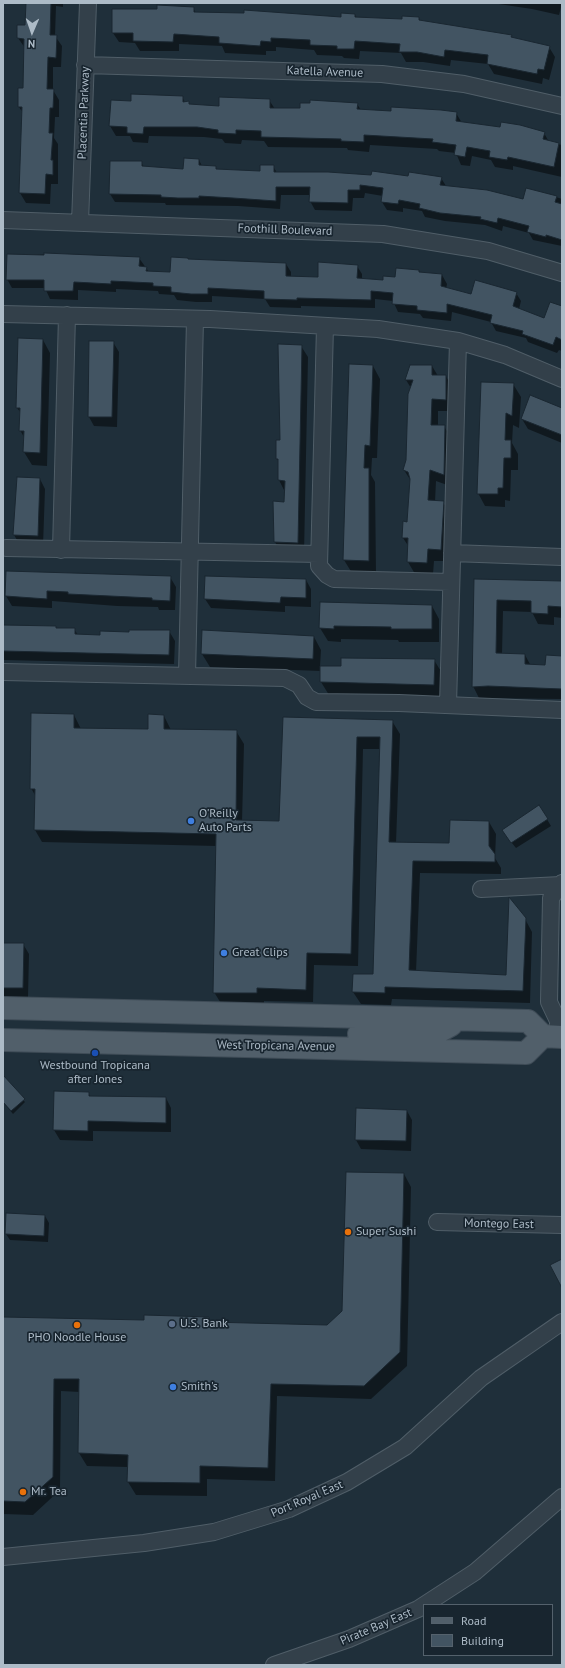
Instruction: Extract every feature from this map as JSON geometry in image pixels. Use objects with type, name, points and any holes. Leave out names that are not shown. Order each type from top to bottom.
[{"type":"main road","points":[[3,1008],[528,1021],[557,1029]]},
{"type":"main road","points":[[332,1048],[341,1037],[348,1034],[424,1034],[442,1030],[461,1020]]},
{"type":"main road","name":"West Tropicana Avenue","points":[[3,1040],[526,1053],[557,1029]]},
{"type":"street","name":"Placentia Parkway","points":[[80,222],[88,3]]},
{"type":"street","name":"Katella Avenue","points":[[85,65],[382,74],[464,84],[561,103]]},
{"type":"street","name":"Foothill Boulevard","points":[[3,220],[383,234],[488,250],[562,273]]},
{"type":"street","points":[[3,314],[195,319],[378,329],[458,341],[504,354],[562,380]]},
{"type":"street","points":[[61,550],[67,315]]},
{"type":"street","points":[[187,676],[191,552],[195,319]]},
{"type":"street","points":[[325,326],[319,566],[327,576],[334,579],[451,582]]},
{"type":"street","points":[[448,705],[458,341]]},
{"type":"street","points":[[6,548],[319,554]]},
{"type":"street","points":[[452,553],[562,557]]},
{"type":"street","points":[[3,672],[285,678],[299,685],[307,697],[316,702],[448,705],[562,710]]},
{"type":"street","points":[[481,889],[562,884]]},
{"type":"street","points":[[557,1029],[549,1002],[551,898],[562,884]]},
{"type":"street","name":"Montego East","points":[[437,1222],[562,1225]]},
{"type":"street","name":"Port Royal East","points":[[3,1557],[144,1543],[214,1532],[289,1509],[347,1482],[405,1447],[481,1378],[562,1322]]},
{"type":"street","name":"Pirate Bay East","points":[[424,1604],[475,1572],[562,1497]]},
{"type":"street","name":"Pirate Bay East","points":[[274,1665],[349,1639],[423,1605]]},
{"type":"building","points":[[26,3],[51,3],[50,35],[57,35],[56,58],[48,57],[47,89],[54,89],[53,108],[50,108],[49,133],[53,133],[51,160],[53,160],[53,175],[46,174],[45,194],[19,193],[22,107],[18,107],[18,88],[23,88],[24,39],[17,38],[17,25],[25,25]]},
{"type":"building","points":[[157,5],[194,7],[194,12],[244,13],[244,10],[341,17],[341,13],[355,14],[355,17],[402,19],[402,16],[419,17],[419,20],[512,35],[511,37],[550,46],[544,70],[538,69],[537,74],[487,64],[488,55],[445,50],[444,57],[417,52],[399,52],[400,44],[355,41],[354,49],[337,49],[337,46],[310,45],[310,40],[271,38],[271,42],[261,41],[260,46],[219,43],[219,37],[174,34],[173,42],[133,41],[133,33],[112,33],[112,9],[157,9]]},
{"type":"building","points":[[131,94],[183,96],[183,102],[189,101],[189,104],[219,106],[219,97],[270,99],[270,108],[300,108],[300,103],[310,103],[310,100],[358,103],[357,109],[391,111],[391,107],[441,110],[457,112],[456,121],[500,127],[501,122],[520,125],[545,132],[543,139],[559,143],[554,167],[508,157],[507,160],[489,157],[490,151],[467,147],[465,157],[454,155],[456,145],[432,142],[433,139],[364,135],[364,142],[341,141],[341,139],[261,137],[261,131],[236,130],[236,134],[218,133],[218,130],[197,127],[144,127],[143,134],[127,133],[127,127],[109,126],[111,100],[131,101]]},
{"type":"building","points":[[184,158],[199,159],[199,165],[216,166],[216,169],[260,171],[260,165],[274,165],[274,172],[328,172],[371,175],[372,171],[408,176],[409,172],[442,177],[440,185],[487,190],[523,199],[526,188],[557,196],[555,202],[562,204],[562,240],[546,235],[546,237],[527,232],[529,226],[498,218],[497,223],[480,219],[481,217],[440,213],[419,208],[420,204],[399,200],[398,204],[381,202],[383,188],[360,185],[360,190],[348,190],[348,203],[309,202],[310,187],[276,187],[276,201],[199,196],[199,198],[178,198],[161,197],[161,195],[109,194],[110,161],[142,161],[142,166],[183,169]]},
{"type":"building","points":[[44,253],[140,257],[139,266],[147,267],[146,271],[170,272],[171,257],[286,263],[286,276],[318,277],[318,262],[358,265],[357,278],[383,280],[383,276],[395,277],[396,268],[419,270],[419,272],[442,274],[441,286],[471,294],[475,280],[517,292],[513,306],[544,318],[550,302],[562,306],[562,340],[556,337],[553,345],[522,334],[523,331],[490,323],[492,315],[447,304],[447,313],[417,310],[417,306],[392,304],[393,293],[371,291],[371,300],[297,298],[297,300],[264,299],[264,291],[208,288],[208,294],[191,294],[171,292],[171,287],[153,286],[153,283],[111,281],[111,284],[74,282],[73,291],[44,291],[44,280],[6,280],[7,254],[44,255]]},
{"type":"building","points":[[18,338],[43,339],[40,453],[23,452],[24,431],[19,431],[20,408],[16,408]]},
{"type":"building","points":[[89,341],[114,341],[112,417],[88,417]]},
{"type":"building","points":[[278,344],[302,345],[298,543],[274,542],[273,501],[284,502],[285,481],[278,480],[278,459],[276,459],[276,440],[280,440]]},
{"type":"building","points":[[349,364],[373,365],[370,446],[365,445],[364,468],[369,468],[369,561],[343,560]]},
{"type":"building","points":[[410,365],[432,365],[432,375],[446,375],[446,400],[432,399],[431,425],[445,425],[444,475],[430,470],[428,500],[444,501],[441,550],[428,549],[427,563],[407,562],[408,538],[402,538],[403,521],[407,522],[410,479],[408,472],[403,470],[406,460],[408,394],[413,380],[405,380]]},
{"type":"building","points":[[481,382],[514,383],[512,416],[506,413],[505,440],[511,440],[511,458],[504,458],[503,488],[498,488],[498,494],[477,494]]},
{"type":"building","points":[[530,395],[562,408],[562,435],[521,419]]},
{"type":"building","points":[[17,477],[40,478],[38,536],[13,535]]},
{"type":"building","points":[[6,571],[171,576],[170,601],[152,600],[152,598],[68,594],[68,592],[47,591],[47,599],[5,596]]},
{"type":"building","points":[[205,576],[306,579],[306,598],[281,597],[280,603],[204,599]]},
{"type":"building","points":[[474,579],[562,581],[562,607],[548,606],[548,614],[531,613],[531,601],[497,600],[496,653],[525,654],[525,664],[545,665],[546,655],[562,656],[562,689],[488,686],[472,687]]},
{"type":"building","points":[[320,602],[432,605],[432,629],[391,629],[391,627],[334,626],[334,629],[319,628]]},
{"type":"building","points":[[3,625],[56,626],[56,628],[75,628],[75,634],[100,635],[100,631],[129,632],[129,630],[170,630],[169,655],[3,651]]},
{"type":"building","points":[[202,630],[314,636],[313,659],[201,654]]},
{"type":"building","points":[[341,658],[435,659],[434,685],[320,682],[320,666],[341,666]]},
{"type":"building","points":[[31,713],[74,714],[74,728],[148,729],[148,714],[164,715],[164,729],[237,730],[236,820],[279,821],[283,717],[393,720],[389,842],[449,843],[450,820],[489,821],[489,846],[495,854],[495,862],[413,861],[409,970],[506,975],[509,897],[526,918],[523,991],[385,987],[385,993],[352,992],[353,974],[373,974],[380,737],[357,737],[351,954],[307,953],[306,990],[257,988],[257,993],[213,993],[216,834],[34,830],[35,789],[30,789]]},
{"type":"building","points":[[539,805],[548,819],[511,843],[502,830]]},
{"type":"building","points":[[3,943],[24,943],[23,988],[3,988]]},
{"type":"building","points":[[3,1075],[25,1099],[11,1111],[3,1102]]},
{"type":"building","points":[[54,1091],[89,1092],[89,1096],[166,1097],[166,1123],[88,1121],[88,1131],[53,1130]]},
{"type":"building","points":[[356,1108],[407,1110],[406,1141],[355,1140]]},
{"type":"building","points":[[346,1172],[404,1173],[400,1352],[364,1386],[271,1384],[268,1468],[200,1466],[200,1483],[127,1482],[128,1455],[78,1453],[79,1379],[54,1379],[53,1477],[25,1502],[3,1501],[3,1317],[144,1320],[144,1315],[209,1317],[209,1322],[327,1325],[342,1311]]},
{"type":"building","points":[[6,1213],[45,1215],[44,1236],[5,1234]]},
{"type":"building","points":[[562,1259],[562,1288],[550,1265]]},
{"type":"place","name":"O'Reilly Auto Parts","points":[[191,821]]},
{"type":"place","name":"Great Clips","points":[[224,953]]},
{"type":"place","name":"Westbound Tropicana after Jones","points":[[95,1053]]},
{"type":"place","name":"Super Sushi","points":[[348,1232]]},
{"type":"place","name":"U.S. Bank","points":[[172,1324]]},
{"type":"place","name":"PHO Noodle House","points":[[77,1325]]},
{"type":"place","name":"Smith's","points":[[173,1387]]},
{"type":"place","name":"Mr. Tea","points":[[23,1492]]}]
